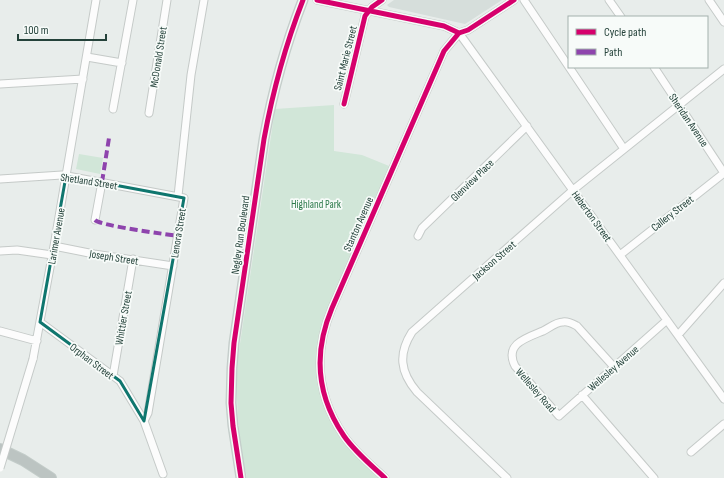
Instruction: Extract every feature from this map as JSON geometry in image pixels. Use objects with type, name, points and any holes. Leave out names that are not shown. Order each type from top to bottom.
[{"type":"highway","points":[[0,449],[48,476]]},
{"type":"main road","name":"Negley Run Boulevard","points":[[236,478],[229,441],[226,403],[226,373],[229,343],[264,106],[276,60],[298,0]]},
{"type":"main road","name":"Negley Run Boulevard","points":[[241,478],[234,440],[231,403],[234,343],[270,107],[283,56],[304,0]]},
{"type":"street","name":"Larimer Avenue","points":[[0,468],[37,341],[96,0]]},
{"type":"street","points":[[113,109],[133,0]]},
{"type":"street","name":"McDonald Street","points":[[149,113],[168,0]]},
{"type":"street","name":"Lenora Street","points":[[144,421],[148,413],[184,198],[178,196],[191,75],[204,0]]},
{"type":"street","points":[[317,0],[444,26],[459,33]]},
{"type":"street","name":"Saint Marie Street","points":[[344,104],[365,16],[372,6],[382,0]]},
{"type":"street","name":"Stanton Avenue","points":[[384,478],[344,437],[330,411],[322,388],[320,363],[322,333],[444,51],[459,33],[468,30],[514,0]]},
{"type":"street","points":[[524,0],[568,66]]},
{"type":"street","points":[[609,0],[620,16]]},
{"type":"street","points":[[709,0],[724,22]]},
{"type":"street","name":"Heberton Street","points":[[459,33],[724,399]]},
{"type":"street","points":[[87,57],[122,63]]},
{"type":"street","points":[[570,68],[624,149]]},
{"type":"street","name":"Sheridan Avenue","points":[[655,68],[724,173]]},
{"type":"street","name":"Jackson Street","points":[[507,478],[408,382],[404,371],[402,358],[403,350],[412,332],[573,190],[724,69]]},
{"type":"street","points":[[0,84],[83,79]]},
{"type":"street","name":"Glenview Place","points":[[418,236],[422,228],[527,126]]},
{"type":"street","name":"Callery Street","points":[[620,255],[724,173]]},
{"type":"street","name":"Shetland Street","points":[[0,179],[62,175],[178,196]]},
{"type":"street","points":[[95,220],[102,182]]},
{"type":"street","name":"Joseph Street","points":[[54,246],[94,254],[173,266]]},
{"type":"street","points":[[0,251],[17,250],[52,255]]},
{"type":"street","name":"Whittier Street","points":[[113,376],[133,260]]},
{"type":"street","points":[[678,335],[724,283]]},
{"type":"street","name":"Wellesley Avenue","points":[[559,416],[667,320]]},
{"type":"street","name":"Orphan Street","points":[[40,322],[120,381],[144,421],[163,474]]},
{"type":"street","name":"Wellesley Road","points":[[559,416],[515,366],[512,361],[514,346],[521,341],[562,322],[570,322],[578,326],[614,368]]},
{"type":"street","points":[[0,331],[37,341]]},
{"type":"street","points":[[582,395],[654,478]]},
{"type":"street","points":[[691,452],[724,424]]},
{"type":"highlighted area","points":[[66,176],[184,198],[144,421],[120,381],[40,322]]},
{"type":"shaded area","points":[[394,0],[502,0],[465,24],[389,7],[387,5]]},
{"type":"green space","name":"Highland Park","points":[[334,105],[334,151],[362,155],[394,168],[332,308],[320,363],[329,411],[344,437],[384,478],[247,478],[241,448],[238,418],[238,357],[275,109]]},
{"type":"green space","points":[[79,154],[103,158],[100,174],[76,169]]},
{"type":"marked path","points":[[102,182],[109,138]]},
{"type":"marked path","points":[[95,220],[109,225],[178,236]]},
{"type":"cycle path","points":[[241,478],[231,403],[234,343],[264,139],[285,51],[303,0]]},
{"type":"cycle path","points":[[317,0],[444,26],[459,33]]},
{"type":"cycle path","points":[[344,104],[365,16],[372,7],[382,0]]},
{"type":"cycle path","points":[[385,478],[348,442],[335,421],[328,405],[320,374],[320,357],[326,325],[332,308],[444,51],[459,33],[468,30],[514,0]]}]
